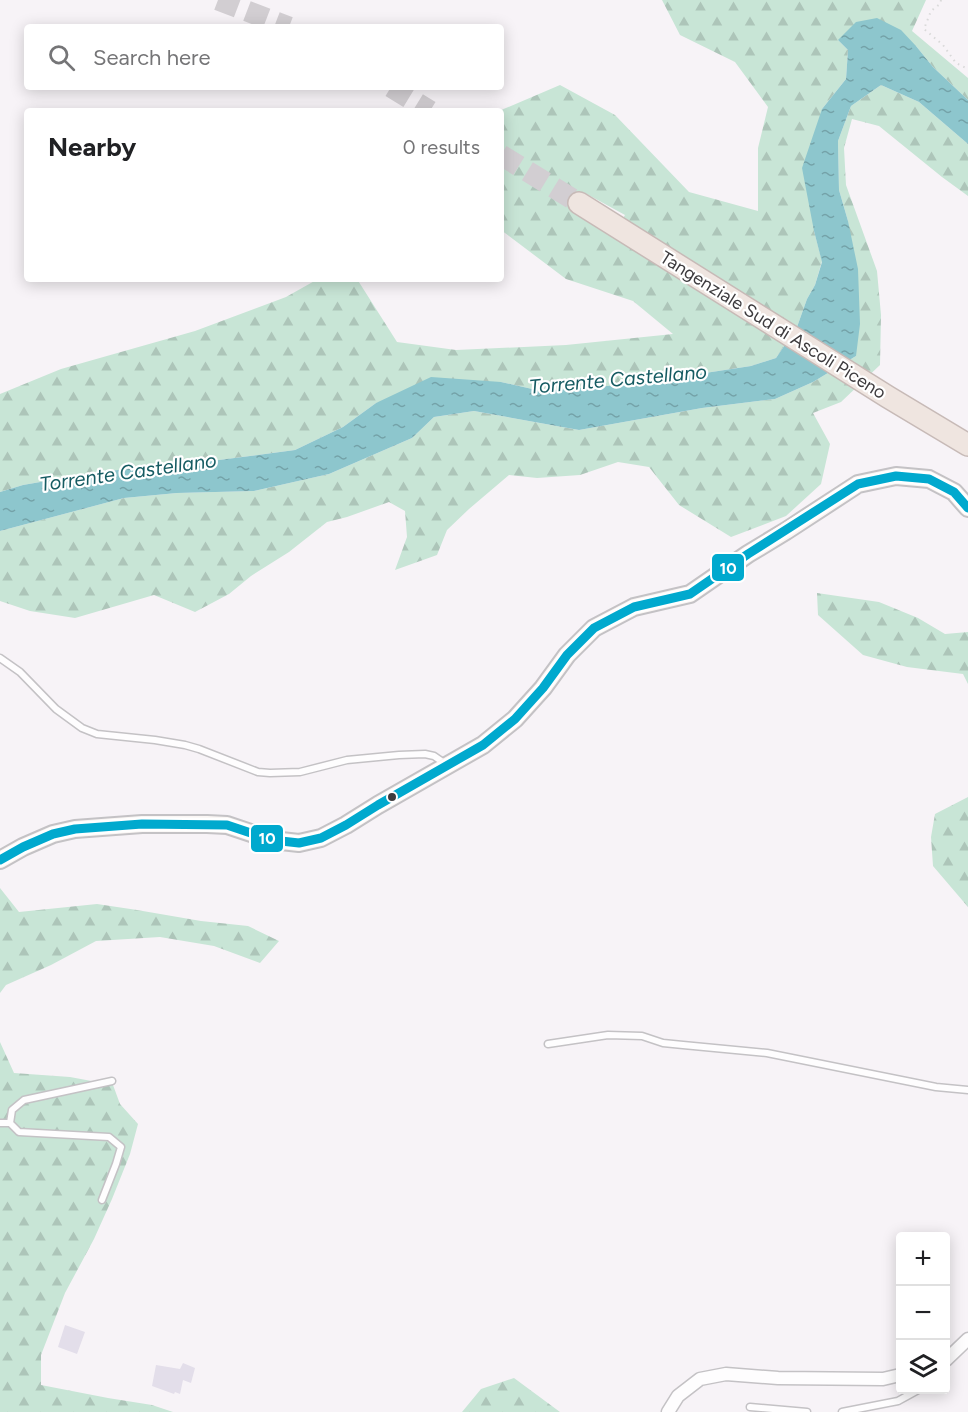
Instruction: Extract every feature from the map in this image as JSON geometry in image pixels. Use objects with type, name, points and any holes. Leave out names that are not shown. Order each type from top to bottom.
[{"type":"highway","name":"Tangenziale Sud di Ascoli Piceno","points":[[579,202],[968,445]]},
{"type":"street","points":[[0,860],[53,834],[75,829],[142,824],[227,825],[272,840],[299,843],[321,838],[483,745],[515,719],[543,688],[567,655],[594,628],[634,607],[690,594],[858,484],[896,476],[929,479],[954,492],[968,508]]},
{"type":"street","points":[[950,1355],[968,1338]]},
{"type":"street","points":[[668,1412],[678,1396],[700,1379],[726,1374],[802,1379],[883,1379],[896,1376]]},
{"type":"lane","points":[[0,658],[20,672],[56,709],[82,728],[97,734],[155,740],[199,749],[258,772],[300,772],[347,760],[425,754],[434,756],[448,765]]},
{"type":"lane","points":[[548,1044],[608,1035],[642,1036],[673,1044],[767,1053],[936,1087],[968,1090]]},
{"type":"lane","points":[[10,1123],[12,1110],[24,1100],[112,1081]]},
{"type":"lane","points":[[0,1124],[10,1123]]},
{"type":"lane","points":[[10,1123],[19,1132],[109,1137],[120,1147],[102,1200]]},
{"type":"lane","points":[[842,1412],[897,1401],[909,1394]]},
{"type":"lane","points":[[750,1407],[807,1412]]},
{"type":"path","points":[[941,0],[940,4],[931,11],[924,29],[942,45],[956,63],[968,69]]},
{"type":"green space","points":[[662,0],[926,0],[912,31],[968,78],[968,100],[933,67],[916,46],[838,40],[848,50],[846,79],[822,109],[814,231],[822,261],[815,285],[807,299],[797,327],[776,358],[751,366],[633,384],[541,391],[501,382],[376,403],[343,427],[295,450],[98,472],[23,485],[0,492],[0,394],[61,369],[195,331],[286,297],[313,282],[359,282],[397,342],[456,350],[566,345],[673,334],[633,301],[566,279],[504,232],[504,109],[560,85],[615,115],[689,192],[758,211],[758,148],[768,107],[735,62],[680,35]],"holes":[[[583,192],[625,215],[614,232],[575,196]]]},
{"type":"green space","points":[[881,85],[919,102],[968,144],[968,196],[879,126],[852,119],[844,148],[846,185],[877,271],[881,315],[880,365],[841,402],[813,413],[830,444],[821,484],[786,516],[731,537],[679,505],[649,467],[618,462],[580,475],[537,478],[509,475],[447,530],[437,555],[395,570],[407,537],[405,511],[389,502],[327,522],[229,594],[195,612],[154,595],[75,618],[30,611],[0,601],[0,531],[124,498],[177,493],[254,491],[329,474],[412,438],[434,417],[474,411],[579,430],[702,408],[775,399],[813,382],[856,356],[848,221],[839,190],[838,141],[851,106]]},
{"type":"green space","points":[[817,593],[879,602],[918,618],[945,634],[968,632],[968,684],[963,674],[907,667],[863,655],[818,615]]},
{"type":"green space","points":[[968,797],[968,907],[933,866],[931,837],[935,814]]},
{"type":"green space","points":[[0,888],[19,912],[97,904],[201,921],[248,926],[279,941],[260,963],[214,946],[160,937],[96,941],[6,985],[0,993]]},
{"type":"green space","points":[[0,1042],[14,1073],[70,1077],[113,1085],[120,1104],[138,1124],[130,1154],[112,1199],[65,1293],[41,1355],[41,1385],[152,1405],[173,1412],[0,1412]]},
{"type":"green space","points":[[514,1378],[560,1412],[462,1412],[481,1389]]},
{"type":"water","name":"Torrente Castellano","points":[[877,18],[901,30],[933,67],[968,100],[968,144],[919,102],[881,85],[851,106],[838,141],[839,190],[858,269],[860,324],[856,356],[813,382],[775,399],[702,408],[579,430],[474,411],[434,417],[412,438],[329,474],[254,491],[177,493],[124,498],[0,531],[0,492],[23,485],[98,472],[295,450],[343,427],[376,403],[431,377],[501,382],[541,391],[633,384],[751,366],[776,358],[797,327],[822,262],[802,168],[822,109],[846,79],[848,50],[838,40],[856,22]]},
{"type":"building","points":[[65,1325],[85,1332],[77,1354],[58,1347]]},
{"type":"building","points":[[183,1363],[195,1368],[191,1383],[183,1380],[180,1394],[152,1386],[156,1365],[180,1369]]},
{"type":"tunnel","points":[[218,0],[281,24]]},
{"type":"tunnel","points":[[396,90],[425,108]]},
{"type":"tunnel","points":[[504,157],[579,203]]},
{"type":"transit line","name":"10","points":[[0,860],[53,834],[75,829],[142,824],[227,825],[272,840],[299,843],[321,838],[483,745],[515,719],[543,688],[567,655],[594,628],[634,607],[690,594],[858,484],[896,476],[929,479],[954,492],[968,508]]}]
